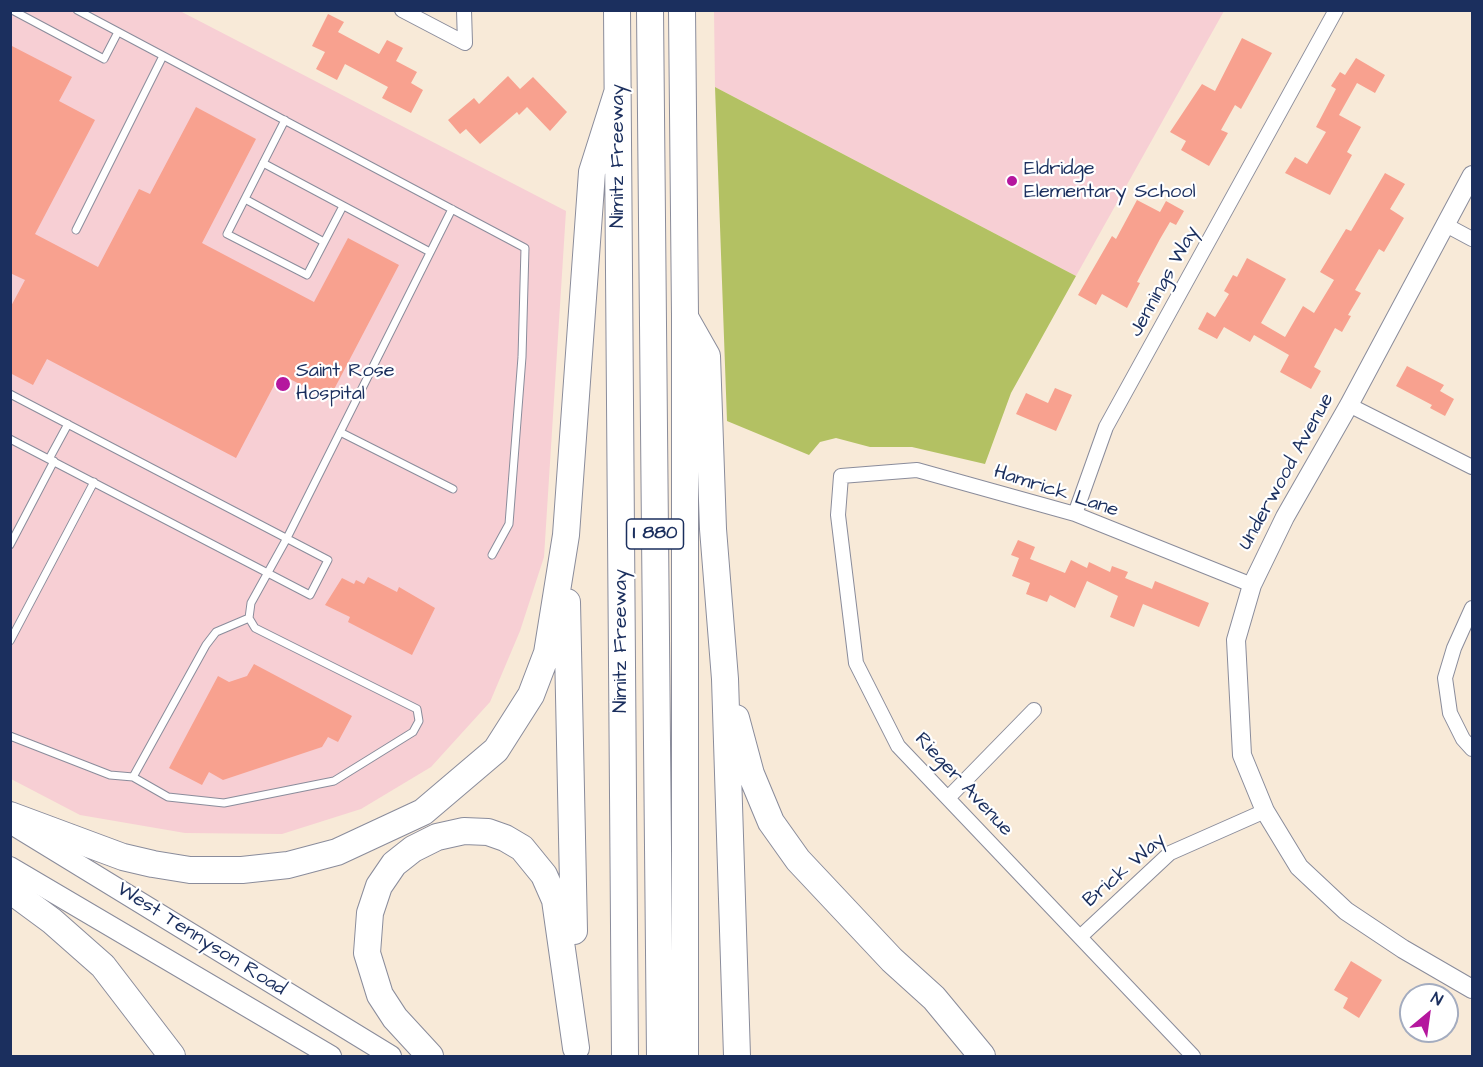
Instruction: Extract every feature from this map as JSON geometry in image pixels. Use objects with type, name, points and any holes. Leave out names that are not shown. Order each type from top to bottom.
[{"type":"highway","name":"Nimitz Freeway","points":[[617,10],[625,1056]]},
{"type":"highway","name":"I 880","points":[[650,10],[660,1056]]},
{"type":"highway","name":"I 880","points":[[682,10],[685,316],[685,1056]]},
{"type":"highway","points":[[10,815],[123,857],[189,870],[242,870],[288,865],[337,852],[423,812],[496,750],[531,695],[547,653],[566,536],[592,172],[618,90]]},
{"type":"highway","points":[[685,316],[707,356],[713,529],[725,679],[737,1056]]},
{"type":"highway","points":[[566,536],[576,1052]]},
{"type":"highway","points":[[725,679],[751,774],[771,822],[798,860],[892,960],[934,998],[982,1056]]},
{"type":"highway","points":[[430,1056],[395,1018],[380,995],[367,953],[370,913],[380,886],[394,864],[413,849],[429,841],[464,831],[488,832],[505,838],[522,848],[544,875],[555,900],[576,1052]]},
{"type":"highway","points":[[10,890],[52,921],[103,966],[172,1056]]},
{"type":"main road","name":"West Tennyson Road","points":[[10,823],[392,1056]]},
{"type":"main road","name":"West Tennyson Road","points":[[10,867],[331,1056]]},
{"type":"street","points":[[402,10],[465,43],[464,10]]},
{"type":"street","name":"Jennings Way","points":[[1075,514],[1106,427],[1336,10]]},
{"type":"street","name":"Underwood Avenue","points":[[1473,175],[1444,224],[1349,405],[1285,517],[1252,585],[1236,640],[1237,694],[1242,755],[1265,811],[1299,867],[1346,911],[1403,949],[1473,989]]},
{"type":"street","points":[[1444,224],[1473,239]]},
{"type":"street","points":[[1349,405],[1473,467]]},
{"type":"street","name":"Hamrick Lane","points":[[841,476],[917,470],[1075,514],[1252,585]]},
{"type":"street","name":"Rieger Avenue","points":[[841,476],[838,515],[856,663],[898,746],[1193,1056]]},
{"type":"street","points":[[1473,608],[1454,648],[1445,678],[1450,713],[1463,739],[1473,749]]},
{"type":"street","points":[[948,798],[1034,710]]},
{"type":"street","name":"Brick Way","points":[[1080,937],[1170,853],[1265,811]]},
{"type":"lane","points":[[12,10],[104,59],[118,32]]},
{"type":"lane","points":[[77,10],[525,248],[522,357],[508,524],[492,555]]},
{"type":"lane","points":[[76,231],[163,56]]},
{"type":"lane","points":[[285,120],[227,234],[307,275],[343,206]]},
{"type":"lane","points":[[263,163],[430,252]]},
{"type":"lane","points":[[245,199],[324,242]]},
{"type":"lane","points":[[10,736],[110,775],[133,777],[168,797],[224,803],[334,781],[413,732],[419,721],[417,709],[255,628],[249,618],[251,603],[287,538],[452,209]]},
{"type":"lane","points":[[10,394],[328,560],[310,595],[52,460],[11,441]]},
{"type":"lane","points":[[10,545],[68,424]]},
{"type":"lane","points":[[340,432],[453,489]]},
{"type":"lane","points":[[10,641],[94,482]]},
{"type":"lane","points":[[133,777],[206,645],[216,632],[249,618]]},
{"type":"shaded area","name":"Eldridge Elementary School","points":[[714,10],[1224,11],[1076,276],[715,87]]},
{"type":"shaded area","name":"Saint Rose Hospital","points":[[10,11],[180,11],[566,211],[544,557],[520,631],[490,702],[431,767],[361,809],[282,834],[185,833],[80,815],[11,779]]},
{"type":"green space","points":[[715,87],[1076,276],[1011,393],[985,464],[912,447],[870,447],[836,438],[820,442],[809,455],[727,421]]},
{"type":"building","points":[[328,14],[344,22],[338,32],[379,54],[387,40],[403,48],[396,61],[417,72],[411,83],[423,90],[411,113],[382,98],[388,87],[345,64],[337,80],[316,69],[325,52],[312,46]]},
{"type":"building","points":[[1242,38],[1272,53],[1241,109],[1235,105],[1221,130],[1228,133],[1209,166],[1181,150],[1186,141],[1170,132],[1202,84],[1215,91]]},
{"type":"building","points":[[10,45],[72,77],[59,101],[95,120],[35,234],[98,267],[139,189],[150,194],[196,107],[256,139],[202,243],[314,302],[348,238],[399,265],[329,399],[280,374],[236,458],[47,359],[33,385],[10,373],[10,308],[25,280],[10,273]]},
{"type":"building","points":[[1356,58],[1385,75],[1375,93],[1357,83],[1339,115],[1361,127],[1347,152],[1352,155],[1330,195],[1285,173],[1295,157],[1307,164],[1326,132],[1316,127],[1336,89],[1331,86],[1340,72],[1345,75]]},
{"type":"building","points":[[508,76],[520,89],[533,77],[567,112],[550,131],[527,107],[519,115],[517,112],[480,144],[466,129],[460,134],[448,120],[474,98],[479,104]]},
{"type":"building","points":[[1385,173],[1405,184],[1390,209],[1404,218],[1384,252],[1379,249],[1355,290],[1361,293],[1348,315],[1351,316],[1342,332],[1335,328],[1314,367],[1321,371],[1311,389],[1280,372],[1289,355],[1254,335],[1250,342],[1224,327],[1217,339],[1198,329],[1207,312],[1215,317],[1229,294],[1224,291],[1233,275],[1237,277],[1247,258],[1286,279],[1261,323],[1285,337],[1303,306],[1314,313],[1334,280],[1320,272],[1346,229],[1351,231]]},
{"type":"building","points":[[1137,200],[1160,212],[1166,201],[1184,211],[1176,225],[1170,222],[1160,239],[1137,282],[1140,283],[1127,308],[1102,294],[1096,305],[1078,295],[1112,236],[1116,239]]},
{"type":"building","points":[[1407,366],[1444,385],[1440,391],[1454,399],[1445,416],[1430,408],[1432,405],[1396,386]]},
{"type":"building","points":[[1055,388],[1072,395],[1056,431],[1016,414],[1026,393],[1048,403]]},
{"type":"building","points":[[1018,540],[1035,547],[1030,559],[1065,573],[1071,560],[1087,568],[1089,562],[1110,572],[1112,566],[1128,572],[1125,578],[1152,589],[1155,581],[1209,603],[1199,627],[1143,604],[1134,627],[1110,617],[1118,596],[1087,581],[1075,608],[1050,595],[1047,602],[1026,594],[1030,583],[1012,576],[1019,558],[1011,555]]},
{"type":"building","points":[[368,577],[397,592],[399,587],[435,608],[412,655],[348,622],[350,617],[325,605],[342,578],[354,584],[356,580],[364,584]]},
{"type":"building","points":[[254,664],[352,716],[338,742],[328,737],[322,747],[223,780],[209,772],[202,785],[169,768],[218,676],[229,682],[247,676]]},
{"type":"building","points":[[1351,961],[1382,980],[1359,1018],[1343,1008],[1348,998],[1334,990]]},
{"type":"place","name":"Eldridge Elementary School","points":[[1012,181]]},
{"type":"place","name":"Saint Rose Hospital","points":[[283,384]]}]
